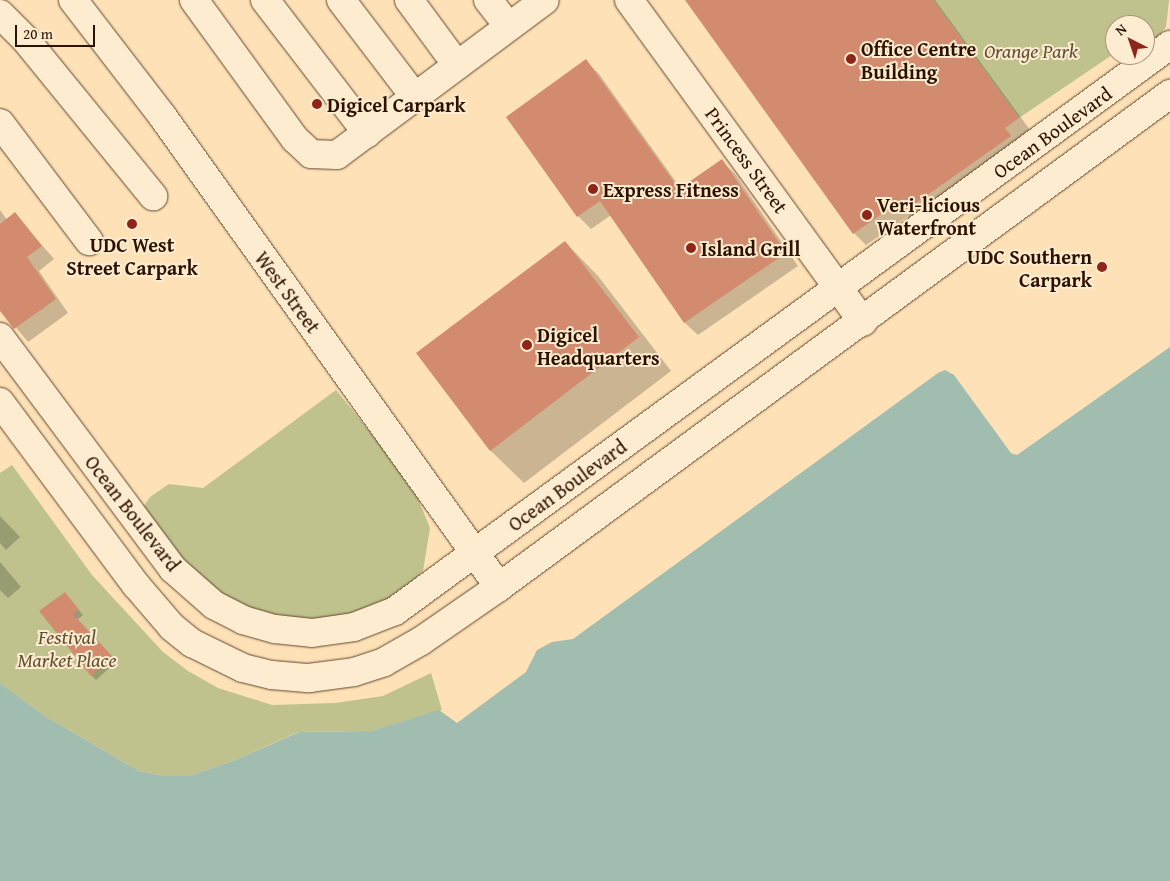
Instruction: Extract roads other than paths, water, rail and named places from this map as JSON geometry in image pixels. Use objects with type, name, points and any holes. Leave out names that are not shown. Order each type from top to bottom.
[{"type":"street","name":"West Street","points":[[73,0],[163,118],[499,587]]},
{"type":"street","points":[[194,0],[295,139],[311,154],[337,154],[545,0]]},
{"type":"street","points":[[265,0],[366,133]]},
{"type":"street","points":[[341,0],[414,97]]},
{"type":"street","points":[[409,0],[458,65]]},
{"type":"street","points":[[488,0],[508,26]]},
{"type":"street","name":"Princess Street","points":[[629,0],[863,322]]},
{"type":"street","points":[[0,14],[25,39],[153,196]]},
{"type":"street","name":"Ocean Boulevard","points":[[0,337],[173,569],[214,605],[243,620],[275,629],[312,633],[354,627],[395,611],[1170,45]]},
{"type":"street","name":"Ocean Boulevard","points":[[0,402],[136,585],[172,627],[200,648],[243,668],[272,675],[309,678],[354,672],[384,662],[421,641],[499,587],[863,322],[1170,94]]},
{"type":"street","points":[[0,123],[90,241]]},
{"type":"place","name":"Office Centre Building","points":[[851,59]]},
{"type":"place","name":"Digicel Carpark","points":[[317,104]]},
{"type":"place","name":"Express Fitness","points":[[593,189]]},
{"type":"place","name":"Veri-licious Waterfront","points":[[867,215]]},
{"type":"place","name":"UDC West Street Carpark","points":[[132,224]]},
{"type":"place","name":"Island Grill","points":[[691,248]]},
{"type":"place","name":"UDC Southern Carpark","points":[[1102,267]]},
{"type":"place","name":"Digicel Headquarters","points":[[527,345]]},
{"type":"park label","name":"Orange Park","points":[[1031,50]]},
{"type":"park label","name":"Festival Market Place","points":[[67,648]]}]
